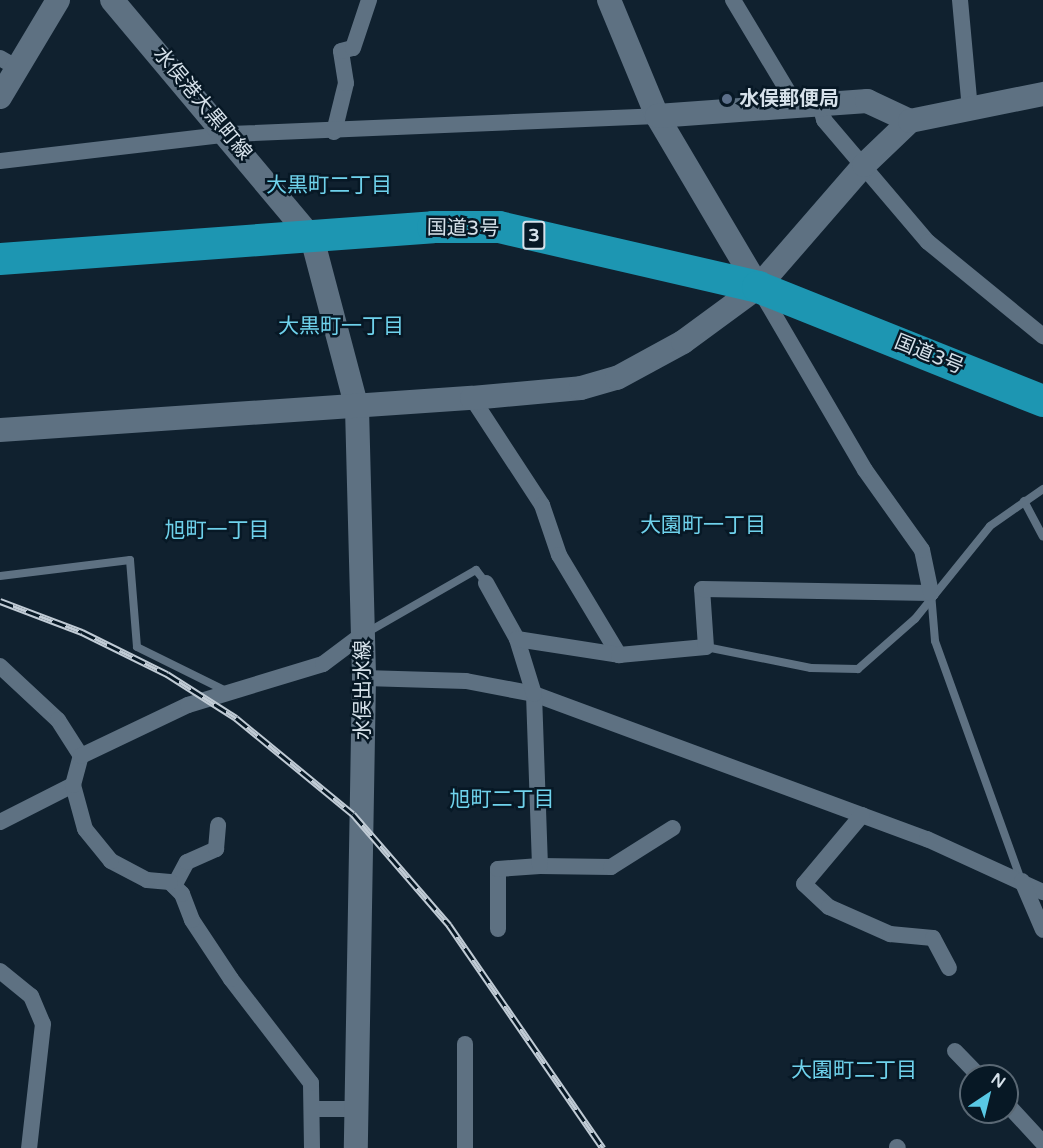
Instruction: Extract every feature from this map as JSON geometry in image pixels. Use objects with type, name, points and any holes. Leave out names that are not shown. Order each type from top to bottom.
[{"type":"highway","name":"国道3号","points":[[0,259],[312,238],[433,227],[499,227],[758,287],[1043,401]]},
{"type":"street","points":[[0,97],[8,63],[58,0]]},
{"type":"street","name":"水俣港大黒町線","points":[[112,0],[230,134],[312,238]]},
{"type":"street","points":[[334,132],[346,83],[341,51],[353,48],[369,0]]},
{"type":"street","points":[[517,639],[619,655],[706,647],[702,589],[931,593],[922,549],[865,470],[657,116],[609,0]]},
{"type":"street","points":[[733,0],[807,104],[864,165],[928,242],[1043,336]]},
{"type":"street","points":[[960,0],[970,110]]},
{"type":"street","points":[[0,430],[357,408],[581,388],[617,378],[652,363],[758,287],[864,165],[910,122],[1043,94]]},
{"type":"street","points":[[0,161],[230,134],[334,132],[657,116],[867,101],[910,122]]},
{"type":"street","name":"水俣出水線","points":[[312,238],[357,408],[364,678],[356,1148]]},
{"type":"street","points":[[472,398],[542,505],[559,555],[619,655]]},
{"type":"street","points":[[486,583],[517,639],[534,694],[540,866]]},
{"type":"street","points":[[81,756],[188,705],[232,694],[323,664],[363,634]]},
{"type":"street","points":[[0,666],[58,720],[81,756],[73,785],[85,829],[111,861],[147,880],[174,886],[231,980],[311,1083],[315,1109],[312,1148]]},
{"type":"street","points":[[364,678],[466,681],[534,694],[862,815],[1022,881],[1043,892]]},
{"type":"street","points":[[0,822],[73,785]]},
{"type":"street","points":[[862,815],[804,884],[830,907],[890,934],[933,938],[949,968]]},
{"type":"street","points":[[174,886],[187,862],[216,849],[218,825]]},
{"type":"street","points":[[498,929],[498,870],[540,866],[611,867],[673,828]]},
{"type":"street","points":[[1022,881],[1043,930]]},
{"type":"street","points":[[0,971],[31,996],[43,1024],[30,1148]]},
{"type":"street","points":[[465,1044],[465,1148]]},
{"type":"street","points":[[955,1051],[967,1064]]},
{"type":"street","points":[[315,1109],[356,1109]]},
{"type":"street","points":[[1019,1117],[1043,1143]]},
{"type":"lane","points":[[706,647],[811,668],[858,669],[915,620],[931,593],[965,563],[990,526],[1043,489]]},
{"type":"lane","points":[[1024,501],[1043,536]]},
{"type":"lane","points":[[0,576],[130,560],[137,647],[232,694]]},
{"type":"lane","points":[[363,634],[476,570],[486,583]]},
{"type":"lane","points":[[931,593],[935,641],[1022,881]]},
{"type":"railway","points":[[0,601],[82,632],[167,674],[236,718],[353,814],[449,925],[603,1148]]},
{"type":"place","name":"水俣郵便局","points":[[727,99]]},
{"type":"district","name":"大黒町二丁目","points":[[329,186]]},
{"type":"district","name":"大黒町一丁目","points":[[341,327]]},
{"type":"district","name":"大園町一丁目","points":[[703,526]]},
{"type":"district","name":"旭町一丁目","points":[[217,531]]},
{"type":"district","name":"旭町二丁目","points":[[502,800]]},
{"type":"district","name":"大園町二丁目","points":[[854,1071]]}]
